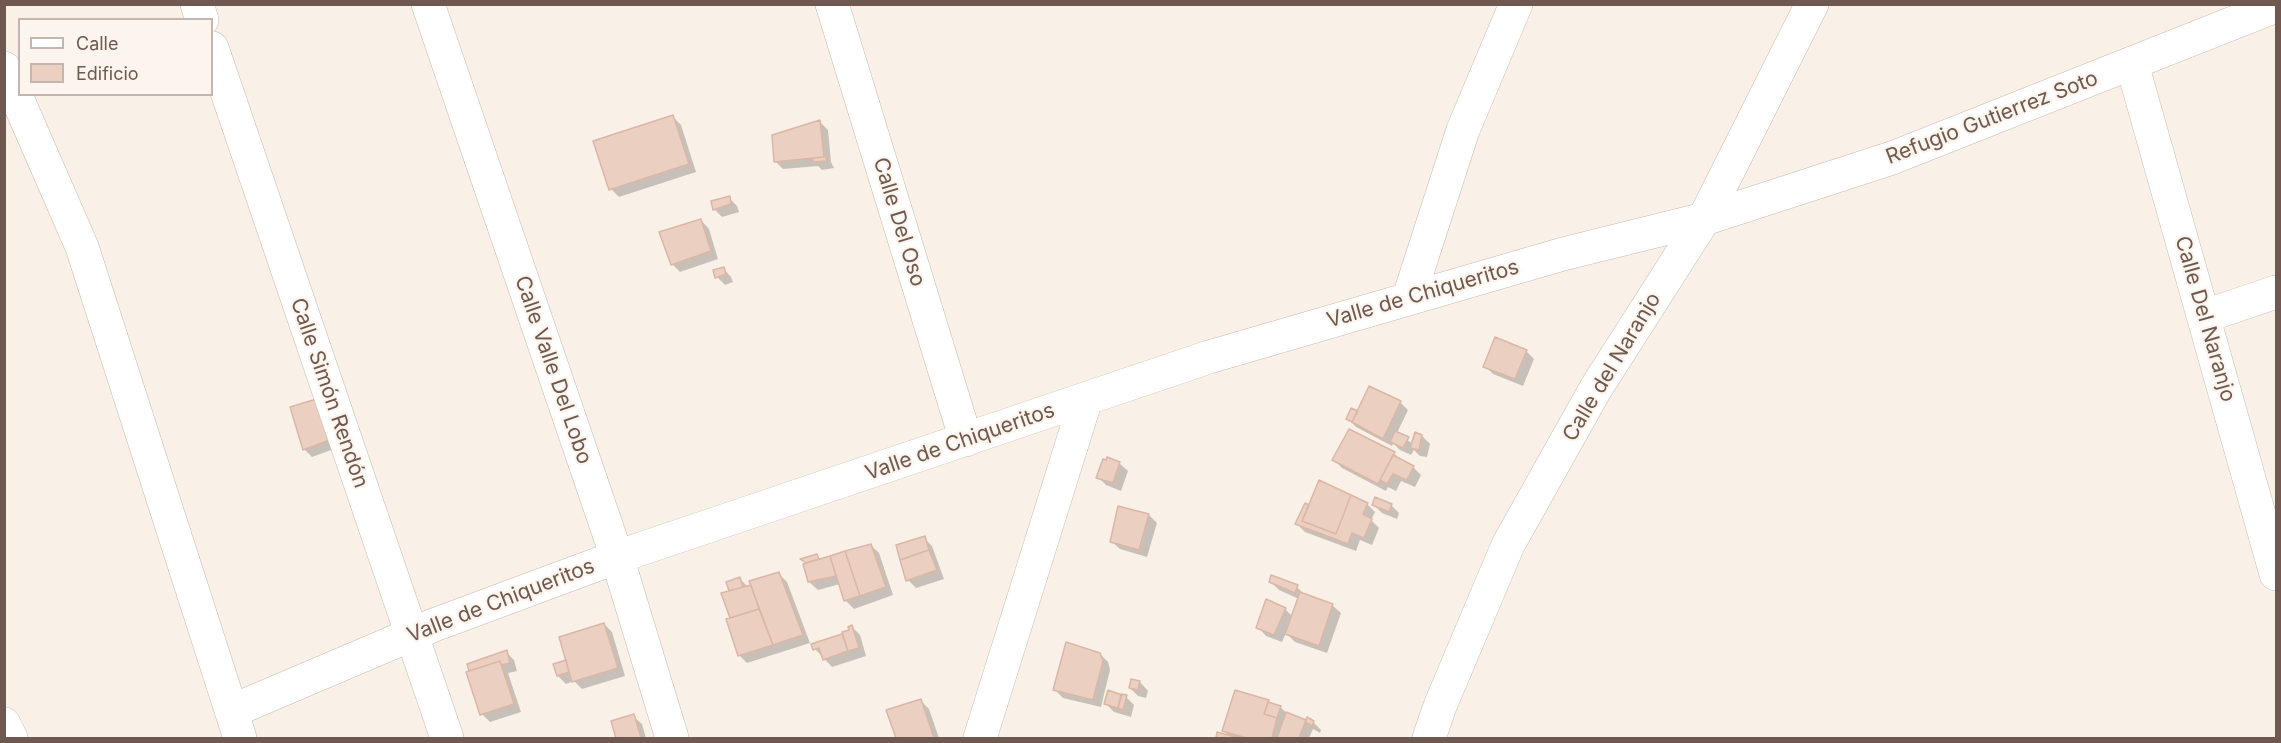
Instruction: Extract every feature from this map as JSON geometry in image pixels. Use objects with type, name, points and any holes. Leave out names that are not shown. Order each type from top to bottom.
[{"type":"street","name":"Calle Valle Del Lobo","points":[[429,4],[617,557],[672,738]]},
{"type":"street","name":"Calle Del Oso","points":[[831,4],[966,440]]},
{"type":"street","points":[[1409,297],[1463,130],[1516,4]]},
{"type":"street","name":"Calle del Naranjo","points":[[1429,738],[1440,706],[1508,545],[1596,388],[1704,219],[1812,4]]},
{"type":"street","name":"Refugio Gutierrez Soto","points":[[1704,219],[1892,158],[2277,6]]},
{"type":"street","name":"Calle Simón Rendón","points":[[213,51],[447,738]]},
{"type":"street","name":"Calle Del Naranjo","points":[[2132,64],[2277,574]]},
{"type":"street","points":[[4,68],[82,247],[236,725]]},
{"type":"street","name":"Valle de Chiqueritos","points":[[236,725],[412,634],[617,557],[1209,357],[1563,254],[1704,219]]},
{"type":"street","points":[[2205,316],[2277,292]]},
{"type":"street","points":[[980,738],[1086,399]]},
{"type":"street","points":[[4,724],[11,738]]},
{"type":"building","points":[[673,115],[689,164],[609,190],[593,141]]},
{"type":"building","points":[[820,120],[824,157],[774,162],[772,135]]},
{"type":"building","points":[[826,154],[826,161],[813,162],[812,158],[824,157]]},
{"type":"building","points":[[730,196],[731,204],[713,210],[711,201]]},
{"type":"building","points":[[701,219],[711,251],[671,265],[659,232]]},
{"type":"building","points":[[724,267],[726,274],[715,278],[713,270]]},
{"type":"building","points":[[1495,337],[1527,350],[1515,379],[1483,367]]},
{"type":"building","points":[[1369,386],[1401,401],[1383,439],[1352,422]]},
{"type":"building","points":[[323,397],[335,438],[303,450],[290,407]]},
{"type":"building","points":[[1351,408],[1358,411],[1352,422],[1346,419]]},
{"type":"building","points":[[1349,429],[1395,452],[1378,484],[1332,460]]},
{"type":"building","points":[[1395,431],[1409,437],[1403,448],[1390,442]]},
{"type":"building","points":[[1415,432],[1422,435],[1419,450],[1410,448]]},
{"type":"building","points":[[1393,455],[1414,466],[1407,480],[1393,474],[1387,484],[1380,480]]},
{"type":"building","points":[[1107,457],[1120,462],[1113,483],[1096,478],[1103,459],[1106,460]]},
{"type":"building","points":[[1319,480],[1351,495],[1336,534],[1302,521]]},
{"type":"building","points":[[1351,495],[1368,503],[1363,514],[1372,519],[1364,538],[1352,533],[1348,544],[1295,524],[1305,503],[1309,505],[1302,521],[1336,534]]},
{"type":"building","points":[[1375,497],[1392,504],[1389,512],[1372,505]]},
{"type":"building","points":[[1118,506],[1149,514],[1139,550],[1110,542]]},
{"type":"building","points":[[925,536],[929,550],[900,560],[896,545]]},
{"type":"building","points":[[871,544],[886,587],[860,596],[845,551]]},
{"type":"building","points":[[929,550],[937,570],[906,581],[900,560]]},
{"type":"building","points":[[845,551],[860,596],[844,601],[830,556]]},
{"type":"building","points":[[817,554],[819,559],[806,563],[800,559]]},
{"type":"building","points":[[830,556],[836,576],[808,582],[803,564]]},
{"type":"building","points":[[779,572],[803,635],[773,645],[749,581]]},
{"type":"building","points":[[1271,575],[1298,585],[1295,593],[1269,582]]},
{"type":"building","points":[[740,577],[743,587],[729,591],[726,582]]},
{"type":"building","points":[[751,585],[759,609],[730,618],[721,593]]},
{"type":"building","points":[[1300,592],[1333,604],[1319,646],[1285,634]]},
{"type":"building","points":[[1266,599],[1286,608],[1274,635],[1256,628]]},
{"type":"building","points":[[759,609],[773,645],[738,656],[726,619]]},
{"type":"building","points":[[604,623],[618,668],[572,682],[559,637]]},
{"type":"building","points":[[852,625],[859,648],[848,651],[842,632],[849,630],[848,627]]},
{"type":"building","points":[[842,634],[848,651],[823,660],[819,648],[813,650],[811,644]]},
{"type":"building","points":[[1066,642],[1100,653],[1103,661],[1093,700],[1053,690]]},
{"type":"building","points":[[507,650],[510,663],[501,665],[500,661],[469,671],[467,664]]},
{"type":"building","points":[[566,660],[569,672],[557,676],[553,664]]},
{"type":"building","points":[[500,661],[514,704],[480,715],[466,672]]},
{"type":"building","points":[[1131,679],[1140,681],[1138,690],[1129,688]]},
{"type":"building","points":[[1108,690],[1122,695],[1118,708],[1104,704]]},
{"type":"building","points":[[1235,690],[1269,700],[1264,714],[1277,718],[1272,738],[1247,738],[1222,731]]},
{"type":"building","points":[[1121,694],[1127,695],[1123,710],[1118,708]]},
{"type":"building","points":[[921,699],[934,738],[896,738],[886,710]]},
{"type":"building","points":[[1268,702],[1281,706],[1277,718],[1264,714]]},
{"type":"building","points":[[1286,712],[1306,720],[1299,738],[1277,738]]},
{"type":"building","points":[[634,714],[641,738],[616,738],[611,721]]},
{"type":"building","points":[[1307,717],[1314,721],[1312,726],[1305,722]]},
{"type":"building","points":[[1217,732],[1239,738],[1216,738]]}]
